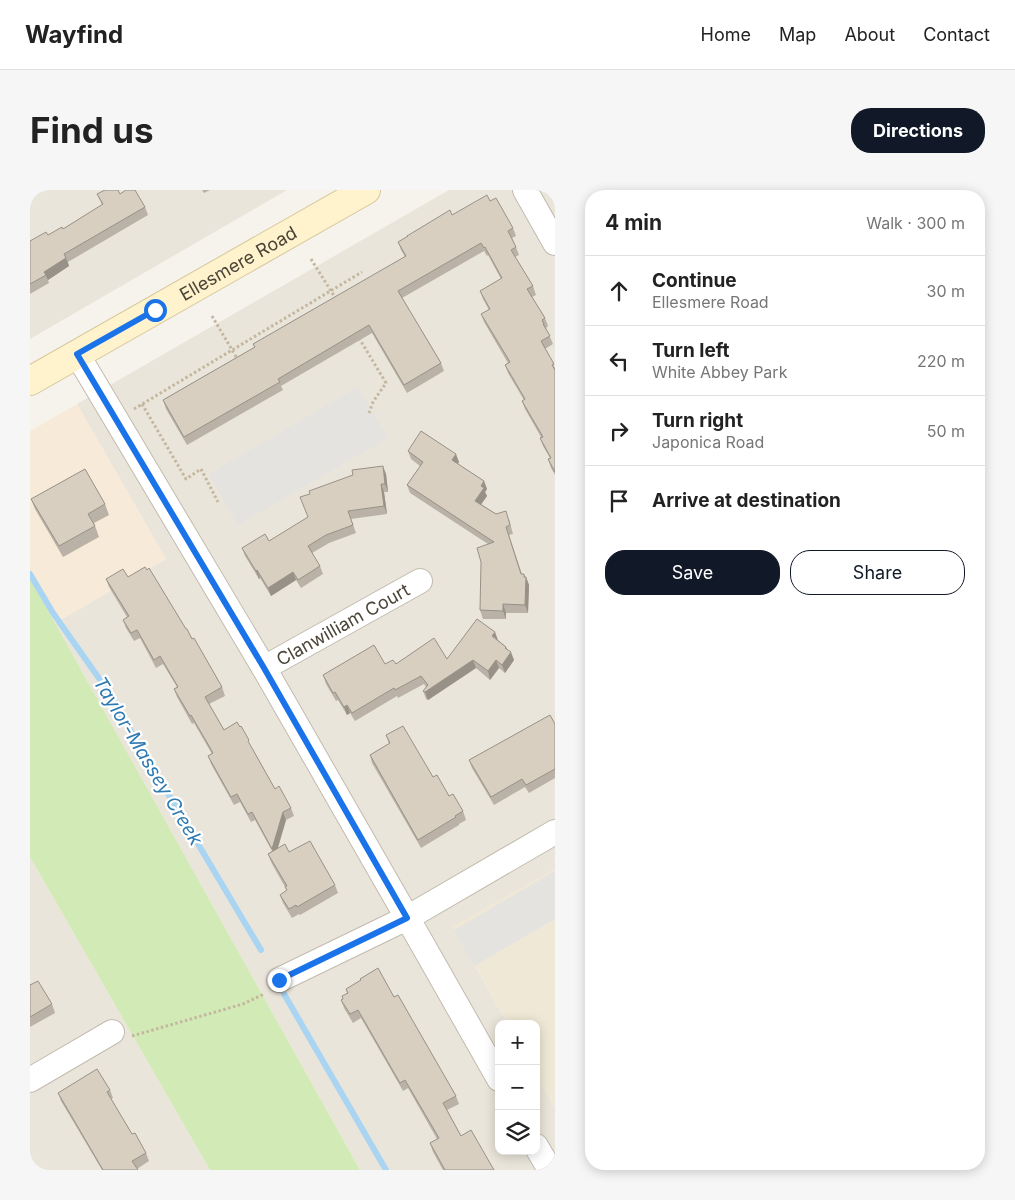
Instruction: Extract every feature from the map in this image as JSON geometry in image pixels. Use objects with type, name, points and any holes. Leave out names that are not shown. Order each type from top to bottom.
[{"type":"main road","name":"Ellesmere Road","points":[[30,382],[366,190]]},
{"type":"street","points":[[525,190],[555,243]]},
{"type":"street","points":[[77,354],[264,668],[495,1072]]},
{"type":"street","name":"Clanwilliam Court","points":[[264,668],[420,581]]},
{"type":"street","points":[[279,980],[407,918],[555,832]]},
{"type":"street","points":[[30,1080],[112,1032]]},
{"type":"street","points":[[540,1153],[550,1170]]},
{"type":"path","points":[[311,259],[341,307]]},
{"type":"path","points":[[116,420],[362,272]]},
{"type":"path","points":[[212,316],[241,365]]},
{"type":"path","points":[[356,332],[386,383],[369,413]]},
{"type":"path","points":[[142,404],[186,478],[201,469],[218,502]]},
{"type":"path","points":[[112,1032],[119,1039],[243,1004],[268,992],[279,980]]},
{"type":"shaded area","points":[[30,190],[287,190],[30,339]]},
{"type":"shaded area","points":[[449,190],[555,190],[555,869],[453,927],[506,1020],[495,1020],[495,1155],[540,1155],[540,1082],[555,1109],[555,1170],[360,1170],[55,623],[166,559],[77,404]]},
{"type":"shaded area","points":[[358,387],[388,438],[238,525],[209,474]]},
{"type":"shaded area","points":[[77,404],[166,559],[55,623],[30,579],[30,431]]},
{"type":"shaded area","points":[[30,857],[210,1170],[30,1170]]},
{"type":"shaded area","points":[[555,869],[555,1109],[540,1082],[540,1020],[506,1020],[453,926]]},
{"type":"shaded area","points":[[555,871],[555,919],[474,966],[454,930]]},
{"type":"green space","points":[[30,579],[360,1170],[210,1170],[30,857]]},
{"type":"building","points":[[105,190],[118,190],[120,194],[126,190],[135,190],[145,207],[64,254],[66,258],[44,272],[46,275],[30,284],[30,241],[46,232],[48,235],[62,227],[63,229],[103,204],[97,194]]},
{"type":"building","points":[[487,195],[490,201],[496,198],[513,228],[508,231],[516,247],[511,250],[533,286],[527,289],[545,318],[542,320],[543,324],[550,336],[541,341],[554,364],[552,365],[555,370],[555,472],[548,459],[551,458],[540,438],[543,437],[522,401],[525,399],[505,365],[510,362],[481,314],[490,309],[480,291],[502,278],[481,243],[398,291],[441,363],[404,385],[369,325],[278,379],[280,382],[184,437],[163,400],[255,347],[253,344],[406,256],[398,242],[450,210],[452,215]]},
{"type":"building","points":[[421,431],[456,454],[452,460],[484,481],[481,486],[484,488],[475,501],[496,514],[506,511],[510,525],[506,527],[521,574],[524,574],[524,577],[526,577],[525,605],[503,604],[503,611],[480,610],[481,562],[477,548],[494,542],[407,485],[423,462],[408,451]]},
{"type":"building","points":[[383,466],[385,484],[381,484],[384,506],[348,511],[353,525],[326,535],[308,546],[320,566],[298,580],[293,572],[268,588],[242,548],[265,534],[269,541],[308,517],[300,497],[310,494],[309,491],[353,475],[352,470]]},
{"type":"building","points":[[85,469],[105,504],[88,514],[95,526],[59,546],[31,499]]},
{"type":"building","points":[[145,567],[147,570],[149,568],[192,639],[194,638],[222,687],[205,697],[224,730],[237,722],[241,726],[275,789],[279,786],[291,808],[283,812],[272,849],[252,812],[248,814],[237,794],[231,797],[208,756],[213,753],[174,689],[178,687],[160,656],[154,660],[137,630],[131,633],[123,620],[129,616],[106,579],[123,569],[128,577]]},
{"type":"building","points":[[477,619],[495,632],[492,636],[511,652],[502,665],[496,660],[488,671],[473,660],[425,692],[423,691],[428,685],[421,676],[395,690],[394,688],[352,713],[347,705],[344,707],[335,692],[333,693],[323,675],[374,645],[385,664],[393,660],[396,664],[434,638],[447,659]]},
{"type":"building","points":[[550,715],[555,724],[555,769],[526,785],[522,779],[491,797],[469,760]]},
{"type":"building","points":[[403,726],[433,777],[437,775],[449,796],[453,794],[463,811],[418,840],[370,755],[390,743],[386,735]]},
{"type":"building","points":[[310,841],[335,885],[297,907],[296,905],[289,909],[280,895],[287,890],[285,887],[287,886],[268,854],[285,844],[289,852]]},
{"type":"building","points":[[378,968],[394,997],[398,995],[456,1096],[443,1103],[461,1136],[471,1130],[494,1170],[445,1170],[430,1143],[439,1138],[405,1080],[400,1083],[358,1010],[350,1014],[341,1000],[343,999],[342,996],[348,993],[346,989]]},
{"type":"building","points":[[38,981],[52,1004],[30,1017],[30,985]]},
{"type":"building","points":[[97,1069],[110,1090],[107,1092],[132,1134],[135,1133],[146,1153],[132,1161],[138,1170],[103,1170],[58,1093]]},
{"type":"waterway","name":"Taylor-Massey Creek","points":[[30,574],[53,613],[103,684],[261,950]]},
{"type":"waterway","name":"Taylor-Massey Creek","points":[[284,994],[386,1170]]},
{"type":"route","points":[[155,310],[77,354],[264,668],[407,918],[279,980]]}]
